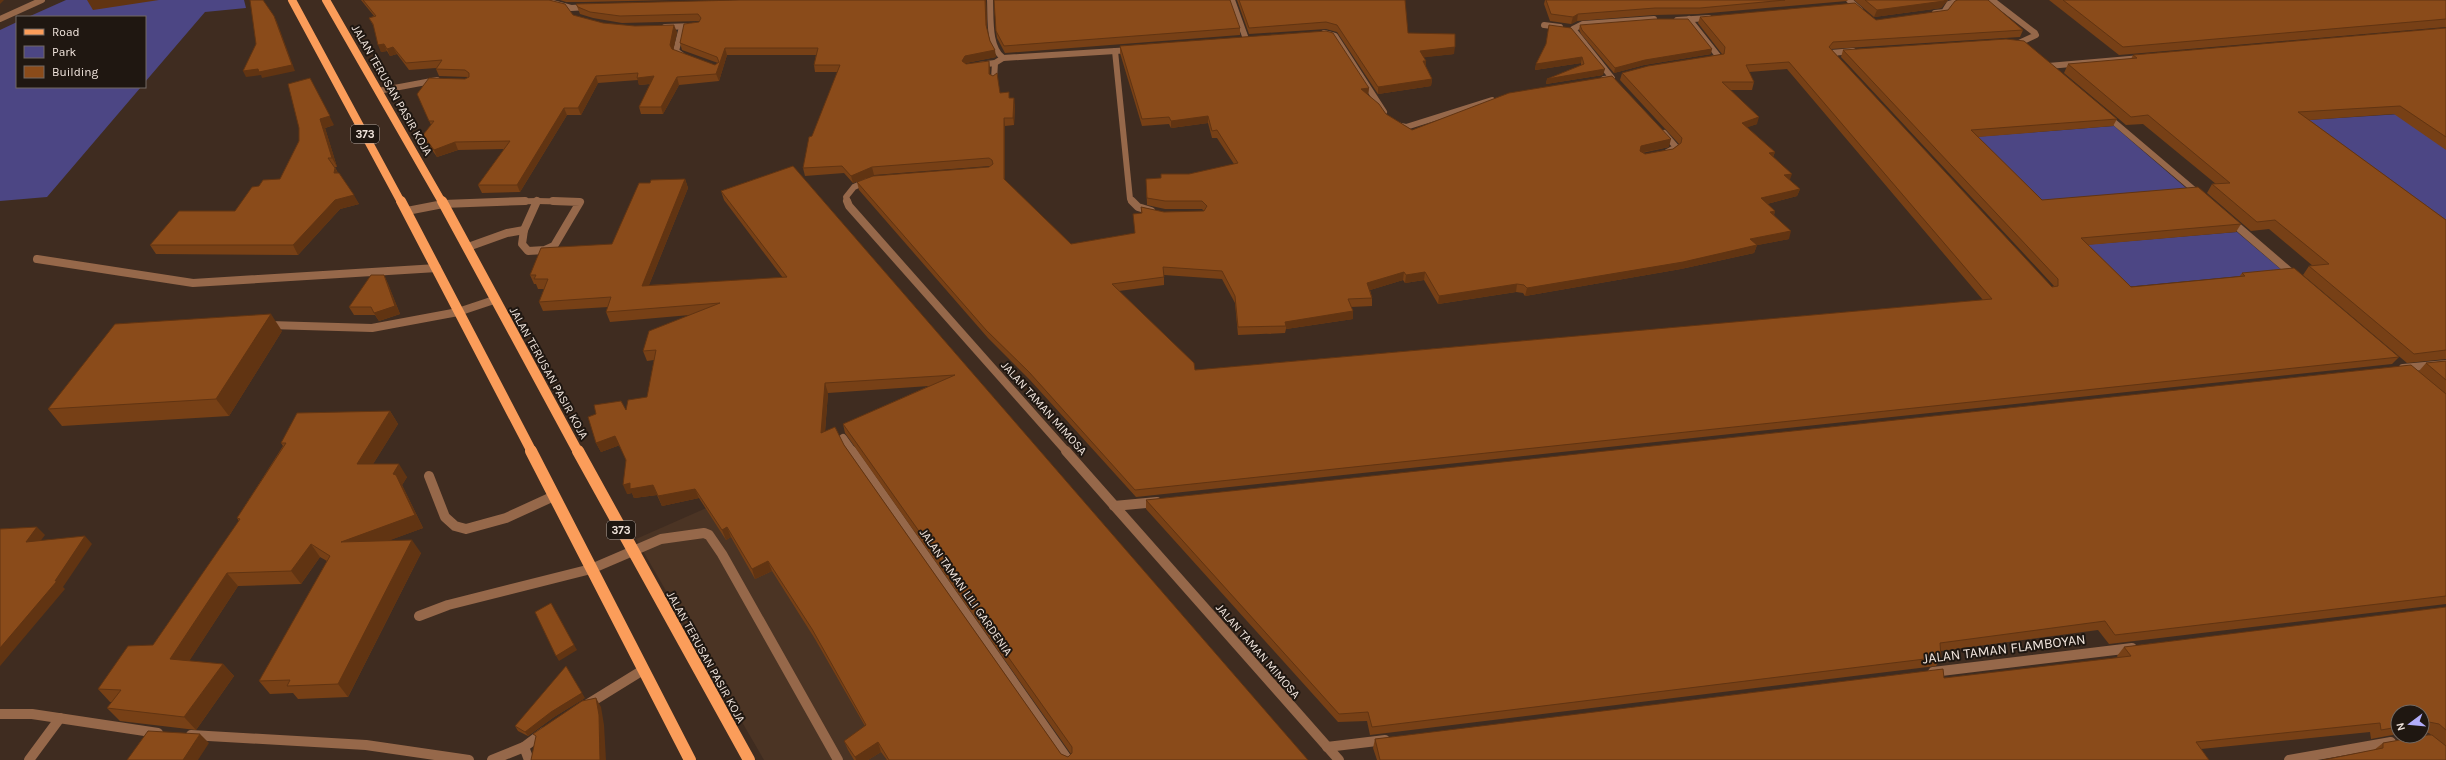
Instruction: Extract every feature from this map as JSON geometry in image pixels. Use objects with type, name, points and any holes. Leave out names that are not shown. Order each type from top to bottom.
[{"type":"main road","name":"373","points":[[292,0],[407,211],[690,760]]},
{"type":"main road","name":"JALAN TERUSAN PASIR KOJA","points":[[326,0],[468,247],[494,300],[749,760]]},
{"type":"street","points":[[0,19],[42,0]]},
{"type":"street","points":[[542,0],[573,11],[592,7]]},
{"type":"street","points":[[990,0],[994,49],[999,57],[1003,58]]},
{"type":"street","points":[[1232,0],[1246,39]]},
{"type":"street","points":[[1849,0],[1864,13]]},
{"type":"street","points":[[1931,13],[1944,12],[1949,4],[1963,0]]},
{"type":"street","points":[[1992,0],[2035,33],[2036,35],[2016,42],[2027,47]]},
{"type":"street","points":[[1843,5],[1854,5]]},
{"type":"street","points":[[1670,20],[1714,17]]},
{"type":"street","points":[[1689,19],[1718,57],[1701,60]]},
{"type":"street","points":[[1544,25],[1573,29],[1583,24],[1659,20]]},
{"type":"street","points":[[659,27],[699,25]]},
{"type":"street","points":[[682,27],[677,53],[695,60]]},
{"type":"street","points":[[1573,29],[1616,79],[1597,80]]},
{"type":"street","points":[[1318,33],[1335,36],[1388,118],[1397,125],[1406,127],[1496,99]]},
{"type":"street","points":[[1238,40],[1253,38]]},
{"type":"street","points":[[973,66],[995,63],[1003,58],[1114,52],[1138,49]]},
{"type":"street","points":[[1842,64],[1831,53],[1860,51]]},
{"type":"street","points":[[1114,52],[1130,199],[1138,207],[1160,212]]},
{"type":"street","points":[[2060,76],[2045,63],[2144,57]]},
{"type":"street","points":[[994,79],[995,63]]},
{"type":"street","points":[[378,92],[422,82],[442,80]]},
{"type":"street","points":[[2102,112],[2205,199]]},
{"type":"street","points":[[1661,130],[1676,147],[1670,152],[1663,153]]},
{"type":"street","name":"JALAN TAMAN MIMOSA","points":[[874,179],[860,183],[849,192],[846,197],[849,206],[1339,760]]},
{"type":"street","points":[[407,211],[442,204],[537,201],[577,201],[581,205],[554,246],[550,249],[528,251],[522,244],[524,230],[537,201]]},
{"type":"street","points":[[2223,214],[2301,281]]},
{"type":"street","points":[[468,247],[506,233],[524,230]]},
{"type":"street","points":[[37,259],[193,283],[393,272],[436,268]]},
{"type":"street","points":[[264,325],[372,328],[458,312],[494,300]]},
{"type":"street","points":[[2415,377],[2400,367],[2446,364]]},
{"type":"street","name":"JALAN TAMAN LILI GARDENIA","points":[[843,438],[1068,760]]},
{"type":"street","points":[[429,476],[445,517],[455,526],[466,529],[506,518],[554,496]]},
{"type":"street","points":[[1114,506],[1170,500]]},
{"type":"street","points":[[419,616],[448,606],[591,569],[661,539],[693,533],[709,535],[815,716],[838,760]]},
{"type":"street","name":"JALAN TAMAN FLAMBOYAN","points":[[1922,674],[2144,646]]},
{"type":"street","points":[[577,710],[643,670]]},
{"type":"street","points":[[0,714],[32,714],[176,734],[341,742],[449,755],[469,760]]},
{"type":"street","points":[[29,760],[60,718]]},
{"type":"street","points":[[492,760],[524,746],[552,726]]},
{"type":"street","points":[[1326,747],[1398,738]]},
{"type":"street","points":[[2289,760],[2390,742]]},
{"type":"street","points":[[524,746],[529,760]]},
{"type":"shaded area","points":[[788,472],[985,760],[764,760],[636,539]]},
{"type":"green space","points":[[66,0],[244,0],[246,8],[205,12],[146,81],[146,16],[30,16]]},
{"type":"green space","points":[[16,22],[16,88],[140,88],[47,197],[0,201],[0,30]]},
{"type":"green space","points":[[2446,111],[2446,226],[2293,121]]},
{"type":"green space","points":[[2114,126],[2193,194],[2044,207],[1974,137]]},
{"type":"green space","points":[[2237,232],[2284,272],[2125,287],[2083,245]]},
{"type":"building","points":[[250,0],[263,0],[274,16],[292,65],[259,72],[258,69],[243,71],[256,44]]},
{"type":"building","points":[[363,0],[549,0],[565,4],[573,15],[603,23],[635,26],[674,25],[670,45],[672,49],[715,65],[719,62],[717,57],[680,43],[684,24],[699,22],[701,18],[698,14],[620,16],[590,12],[578,7],[576,4],[739,0],[985,0],[986,25],[990,41],[995,50],[965,56],[962,61],[966,64],[989,61],[989,74],[993,76],[997,73],[1000,93],[1009,92],[1009,98],[1014,98],[1013,118],[1004,118],[1004,179],[1071,244],[1135,233],[1133,214],[1142,213],[1141,207],[1164,212],[1204,211],[1207,206],[1202,201],[1165,201],[1147,198],[1146,179],[1161,178],[1161,174],[1189,174],[1238,163],[1217,130],[1212,131],[1208,116],[1171,121],[1169,117],[1142,119],[1120,46],[1326,31],[1333,33],[1369,88],[1361,89],[1379,104],[1386,114],[1412,130],[1509,93],[1612,76],[1671,139],[1641,146],[1640,151],[1645,154],[1673,149],[1681,143],[1682,138],[1622,73],[1648,66],[1724,54],[1725,47],[1700,17],[1855,3],[1876,20],[1948,10],[1955,1],[1958,0],[1988,0],[2023,30],[1833,42],[1829,47],[2052,287],[2058,286],[2058,279],[1843,50],[2006,39],[2024,41],[2117,119],[1971,130],[2042,200],[2198,187],[2241,224],[2081,238],[2131,287],[2245,276],[2242,273],[2294,268],[2399,357],[1135,490],[1029,372],[986,330],[857,182],[873,176],[989,167],[993,164],[992,160],[989,158],[872,167],[851,176],[842,166],[803,168],[809,137],[812,136],[840,65],[814,65],[818,48],[725,48],[716,74],[677,77],[661,107],[639,107],[654,76],[637,78],[638,73],[596,76],[578,108],[564,108],[517,185],[478,185],[510,141],[455,142],[434,150],[423,135],[434,121],[429,121],[417,94],[429,78],[465,79],[469,77],[469,73],[465,70],[436,69],[442,60],[406,63],[393,47],[387,49],[384,44],[378,45],[373,24],[369,18],[376,16]],"holes":[[[1789,62],[1992,299],[1195,370],[1194,363],[1112,284],[1164,277],[1163,267],[1222,271],[1235,296],[1238,327],[1286,326],[1285,322],[1353,311],[1348,299],[1372,298],[1367,283],[1404,272],[1406,275],[1425,272],[1439,296],[1517,284],[1524,285],[1527,288],[1683,262],[1757,245],[1750,239],[1791,231],[1770,212],[1775,211],[1761,198],[1800,189],[1784,175],[1792,174],[1769,153],[1775,152],[1742,123],[1759,117],[1722,82],[1754,82],[1746,65]]]},
{"type":"building","points":[[994,0],[1230,0],[1240,28],[1004,46],[996,31]]},
{"type":"building","points":[[1239,0],[1405,0],[1408,33],[1455,34],[1455,47],[1420,51],[1426,61],[1423,61],[1432,79],[1378,87],[1337,25],[1326,22],[1249,28]]},
{"type":"building","points":[[1546,0],[1785,0],[1700,8],[1655,8],[1578,14],[1573,17],[1551,14]]},
{"type":"building","points":[[1865,0],[1945,0],[1877,10]]},
{"type":"building","points":[[2063,0],[2446,0],[2446,19],[2123,47]]},
{"type":"building","points":[[1655,19],[1688,19],[1712,49],[1645,60],[1615,68],[1582,30],[1580,25]]},
{"type":"building","points":[[1549,25],[1571,28],[1605,69],[1547,79],[1584,64],[1582,57],[1536,64],[1546,44]]},
{"type":"building","points":[[2446,28],[2446,137],[2400,106],[2298,112],[2446,220],[2446,350],[2414,354],[2309,266],[2329,264],[2275,220],[2257,222],[2212,184],[2230,183],[2148,115],[2131,117],[2068,64],[2137,58],[2133,55]]},
{"type":"building","points":[[310,78],[330,116],[320,119],[332,158],[328,158],[335,168],[334,173],[339,173],[354,195],[335,200],[293,245],[150,245],[179,211],[235,211],[252,187],[259,186],[263,180],[280,179],[299,141],[299,128],[288,84]]},
{"type":"building","points":[[793,166],[1308,760],[889,760],[878,742],[855,757],[844,741],[866,725],[812,629],[768,561],[752,569],[727,527],[722,530],[695,489],[658,496],[653,485],[630,489],[630,483],[623,485],[626,460],[615,436],[596,443],[588,417],[596,414],[594,405],[621,401],[626,410],[628,400],[647,397],[656,350],[643,351],[649,331],[720,303],[606,312],[611,297],[539,302],[548,279],[534,279],[536,275],[530,275],[541,248],[612,244],[639,183],[650,183],[651,180],[685,179],[642,286],[787,277],[721,191]],"holes":[[[955,375],[843,424],[1072,747],[1072,753],[1068,757],[1061,754],[844,445],[835,427],[821,433],[825,383]]]},
{"type":"building","points":[[371,275],[384,275],[395,306],[374,313],[371,307],[349,307]]},
{"type":"building","points":[[271,314],[216,399],[48,409],[115,324]]},
{"type":"building","points":[[2446,361],[2446,380],[2426,363]]},
{"type":"building","points":[[2411,365],[2446,394],[2446,596],[2115,635],[2105,621],[1940,643],[1941,657],[1372,727],[1368,712],[1339,714],[1146,500]]},
{"type":"building","points":[[390,411],[357,464],[399,464],[393,474],[396,475],[415,515],[341,542],[412,540],[338,684],[287,686],[290,680],[259,681],[330,556],[311,544],[291,571],[227,573],[170,659],[223,664],[184,717],[107,708],[121,690],[98,689],[128,646],[153,645],[240,519],[237,518],[286,443],[281,443],[297,413]]},
{"type":"building","points":[[37,527],[26,542],[85,536],[55,581],[57,581],[0,648],[0,529]]},
{"type":"building","points":[[551,603],[574,645],[556,656],[535,612]]},
{"type":"building","points":[[2446,607],[2446,730],[2439,724],[2430,722],[2430,704],[2390,704],[2390,728],[2381,730],[2380,723],[2196,742],[2209,760],[1380,760],[1375,739],[1943,669],[1944,678],[2131,656],[2124,647]]},
{"type":"building","points":[[566,666],[582,693],[551,712],[525,732],[515,726]]},
{"type":"building","points":[[596,698],[599,715],[600,760],[531,760],[536,736],[533,734],[582,701]]},
{"type":"building","points":[[148,731],[200,734],[183,760],[127,760]]},
{"type":"building","points":[[2430,735],[2432,735],[2446,746],[2446,760],[2323,760],[2383,748],[2383,743],[2390,742],[2390,744],[2430,744]]}]
